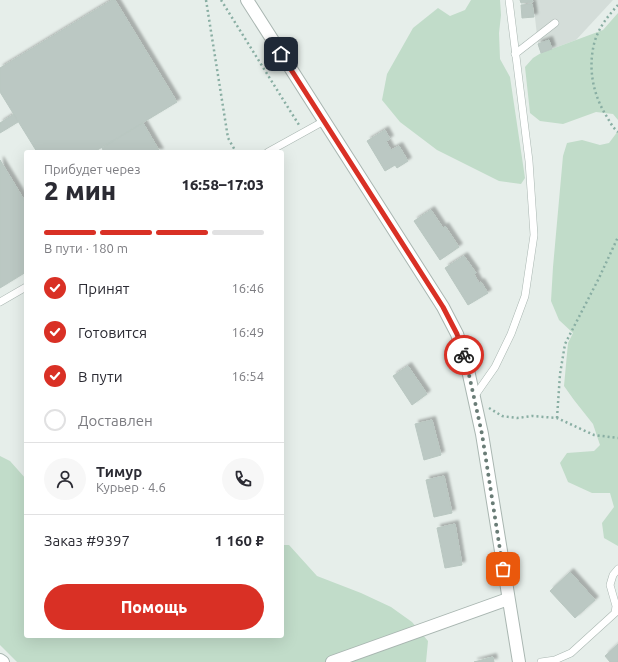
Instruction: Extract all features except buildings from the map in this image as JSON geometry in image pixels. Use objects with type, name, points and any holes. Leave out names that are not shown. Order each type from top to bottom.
[{"type":"street","points":[[246,0],[443,307],[457,334],[466,361],[482,434],[519,662]]},
{"type":"street","points":[[332,662],[508,599]]},
{"type":"lane","points":[[474,397],[495,367],[512,334],[525,296],[534,235],[529,161],[509,0]]},
{"type":"lane","points":[[515,54],[556,23]]},
{"type":"lane","points":[[272,150],[324,121]]},
{"type":"lane","points":[[0,302],[24,288]]},
{"type":"lane","points":[[541,662],[554,660],[570,653],[615,613],[616,606],[610,585],[613,575],[618,569]]},
{"type":"path","points":[[206,0],[228,138],[235,150]]},
{"type":"path","points":[[220,0],[304,132]]},
{"type":"path","points":[[618,5],[604,22],[594,42],[591,63],[593,86],[600,107],[614,129],[618,132]]},
{"type":"path","points":[[556,418],[560,374],[565,344],[618,237]]},
{"type":"path","points":[[474,397],[485,406],[502,416],[517,418],[532,416],[556,418],[594,435],[618,438]]},
{"type":"shaded area","points":[[533,0],[613,0],[576,40],[541,53],[538,44]]},
{"type":"green space","points":[[471,0],[500,0],[500,59],[510,77],[525,178],[521,184],[499,181],[437,150],[400,122],[382,100],[387,74],[413,28],[438,8],[450,16],[465,10]]},
{"type":"green space","points":[[618,13],[618,120],[613,114],[596,112],[563,124],[540,121],[530,113],[525,67],[533,58],[541,53],[603,30]]},
{"type":"green space","points":[[618,131],[618,546],[604,538],[602,523],[614,507],[610,493],[592,493],[568,482],[560,463],[567,453],[594,451],[600,445],[593,424],[564,386],[568,343],[573,333],[559,320],[551,301],[563,156],[567,143],[582,140],[600,145],[609,143]]},
{"type":"green space","points":[[0,456],[10,461],[24,477],[24,638],[284,638],[284,545],[289,545],[317,576],[361,593],[391,607],[412,622],[428,641],[426,662],[17,662],[0,645]]},
{"type":"way so far","points":[[464,355],[482,434],[503,569]]},
{"type":"route","points":[[281,54],[443,307],[457,334],[464,355]]}]
